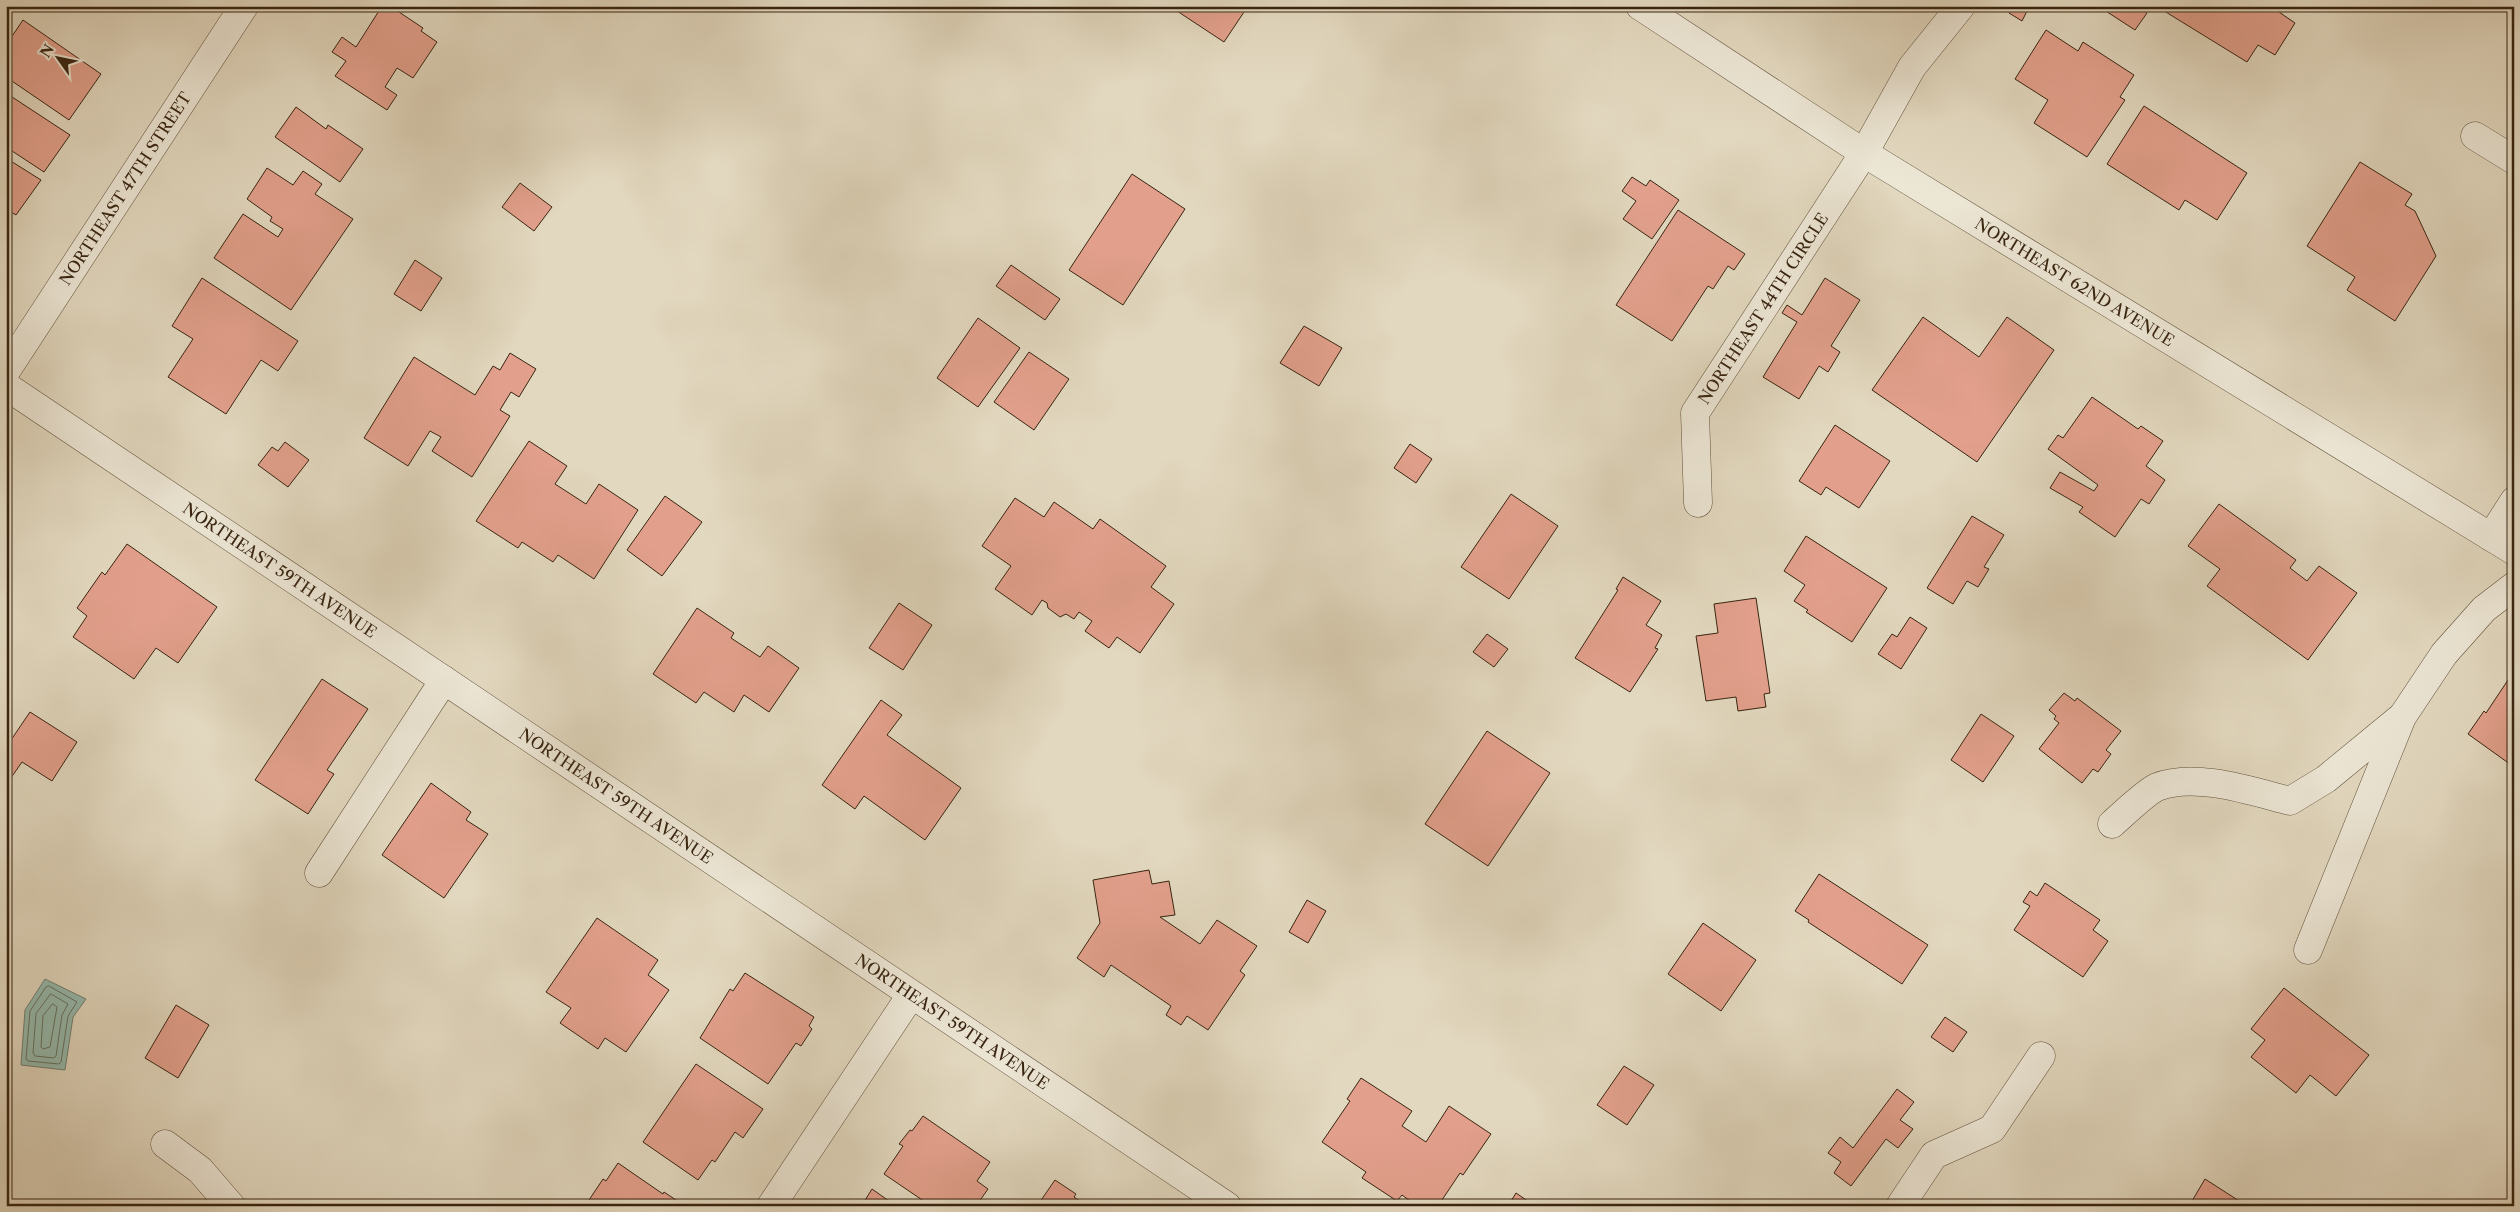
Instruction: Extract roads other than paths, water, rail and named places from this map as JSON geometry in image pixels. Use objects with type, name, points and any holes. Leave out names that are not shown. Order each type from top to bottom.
[{"type":"street","name":"NORTHEAST 47TH STREET","points":[[6,371],[244,6]]},
{"type":"street","name":"NORTHEAST 62ND AVENUE","points":[[1640,6],[1864,153],[2503,544]]},
{"type":"street","name":"NORTHEAST 44TH CIRCLE","points":[[1698,503],[1695,413],[1864,153],[1912,67],[1961,6]]},
{"type":"street","points":[[2475,136],[2514,160]]},
{"type":"street","name":"NORTHEAST 59TH AVENUE","points":[[6,386],[1227,1206]]},
{"type":"street","points":[[2503,544],[2514,501]]},
{"type":"street","points":[[2308,950],[2402,717],[2444,654],[2484,609],[2514,586]]},
{"type":"street","points":[[319,874],[444,680]]},
{"type":"street","points":[[2112,824],[2156,787],[2190,782],[2216,782],[2290,801],[2326,779],[2402,717]]},
{"type":"street","points":[[771,1206],[912,995]]},
{"type":"street","points":[[1900,1206],[1934,1154],[1992,1129],[2040,1056]]},
{"type":"street","points":[[164,1144],[200,1170],[231,1206]]},
{"type":"water","points":[[45,979],[86,999],[73,1017],[65,1070],[21,1065],[25,1010]]}]
